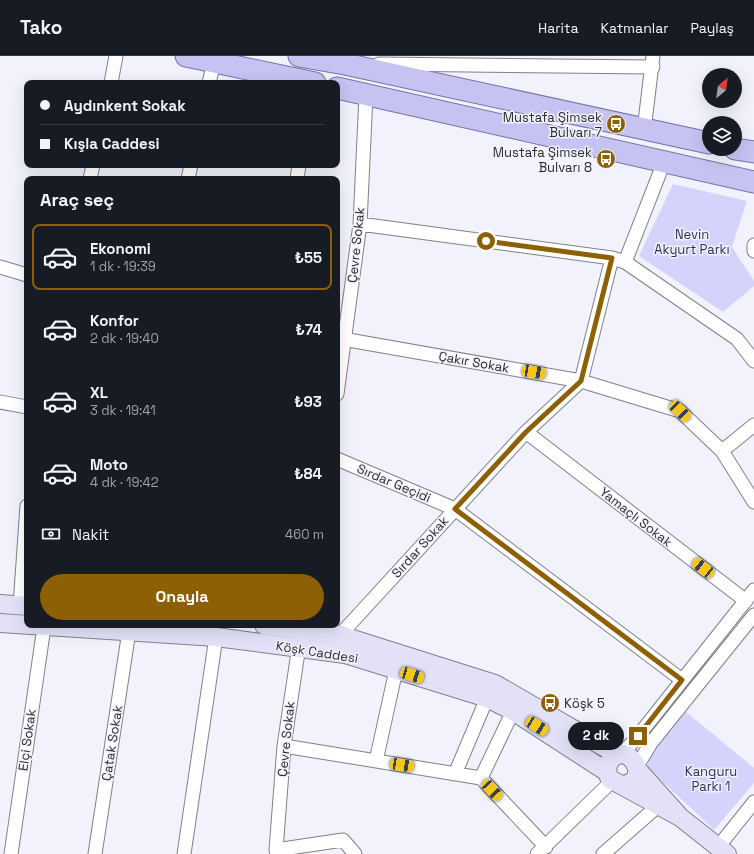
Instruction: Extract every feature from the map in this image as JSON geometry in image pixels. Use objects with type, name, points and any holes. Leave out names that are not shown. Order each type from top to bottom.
[{"type":"main road","points":[[186,56],[297,80]]},
{"type":"main road","points":[[299,56],[345,64],[702,142]]},
{"type":"main road","points":[[340,89],[754,182]]},
{"type":"main road","points":[[742,150],[754,152]]},
{"type":"street","points":[[112,80],[116,56]]},
{"type":"street","points":[[210,80],[214,62]]},
{"type":"street","points":[[345,64],[653,62],[644,130]]},
{"type":"street","name":"Çevre Sokak","points":[[340,353],[360,224],[366,95]]},
{"type":"street","points":[[581,381],[618,260],[664,162]]},
{"type":"street","points":[[360,224],[618,260],[737,339],[754,361]]},
{"type":"street","points":[[754,245],[754,251]]},
{"type":"street","points":[[0,267],[24,274]]},
{"type":"street","name":"Çakır Sokak","points":[[341,339],[581,381],[680,411],[722,451]]},
{"type":"street","name":"Sırdar Sokak","points":[[340,635],[526,432],[581,381]]},
{"type":"street","points":[[0,402],[24,406]]},
{"type":"street","points":[[754,425],[722,451],[754,502]]},
{"type":"street","name":"Yamaçlı Sokak","points":[[526,432],[746,601]]},
{"type":"street","name":"Sırdar Geçidi","points":[[340,460],[455,509],[682,680]]},
{"type":"street","points":[[614,779],[609,762],[619,755],[638,736],[754,590]]},
{"type":"street","points":[[0,604],[24,606]]},
{"type":"street","points":[[614,779],[630,783],[634,779],[637,768],[651,743],[754,615]]},
{"type":"street","name":"Köşk Caddesi","points":[[0,623],[24,625]]},
{"type":"street","name":"Elçi Sokak","points":[[11,854],[44,628]]},
{"type":"street","name":"Köşk Caddesi","points":[[78,628],[216,637],[345,654],[487,698],[513,711],[614,779],[680,817]]},
{"type":"street","name":"Çevre Sokak","points":[[277,852],[284,746],[298,648],[303,628]]},
{"type":"street","name":"Köşk Caddesi","points":[[308,628],[340,635],[496,684],[619,755]]},
{"type":"street","name":"Çatak Sokak","points":[[95,854],[129,631]]},
{"type":"street","points":[[184,854],[216,637]]},
{"type":"street","points":[[376,761],[396,670]]},
{"type":"street","points":[[456,774],[487,698]]},
{"type":"street","points":[[482,778],[513,711]]},
{"type":"street","points":[[284,746],[482,778],[541,850],[614,779]]},
{"type":"street","points":[[619,755],[631,758],[637,768],[680,817],[722,851],[754,802]]},
{"type":"street","points":[[604,854],[659,805]]},
{"type":"street","points":[[277,852],[343,840],[355,854]]},
{"type":"green space","name":"Nevin Akyurt Parkı","points":[[673,184],[747,201],[732,247],[754,281],[754,286],[723,312],[639,256]]},
{"type":"green space","name":"Kanguru Parkı 1","points":[[685,711],[754,768],[754,783],[714,830],[648,768],[648,759],[651,753]]},
{"type":"place","name":"Mustafa Şimsek Bulvarı 7","points":[[616,124]]},
{"type":"place","name":"Mustafa Şimsek Bulvarı 8","points":[[606,159]]},
{"type":"place","name":"Köşk 5","points":[[550,703]]},
{"type":"route","points":[[486,241],[612,258],[581,381],[526,432],[455,509],[682,680],[638,736]]}]
